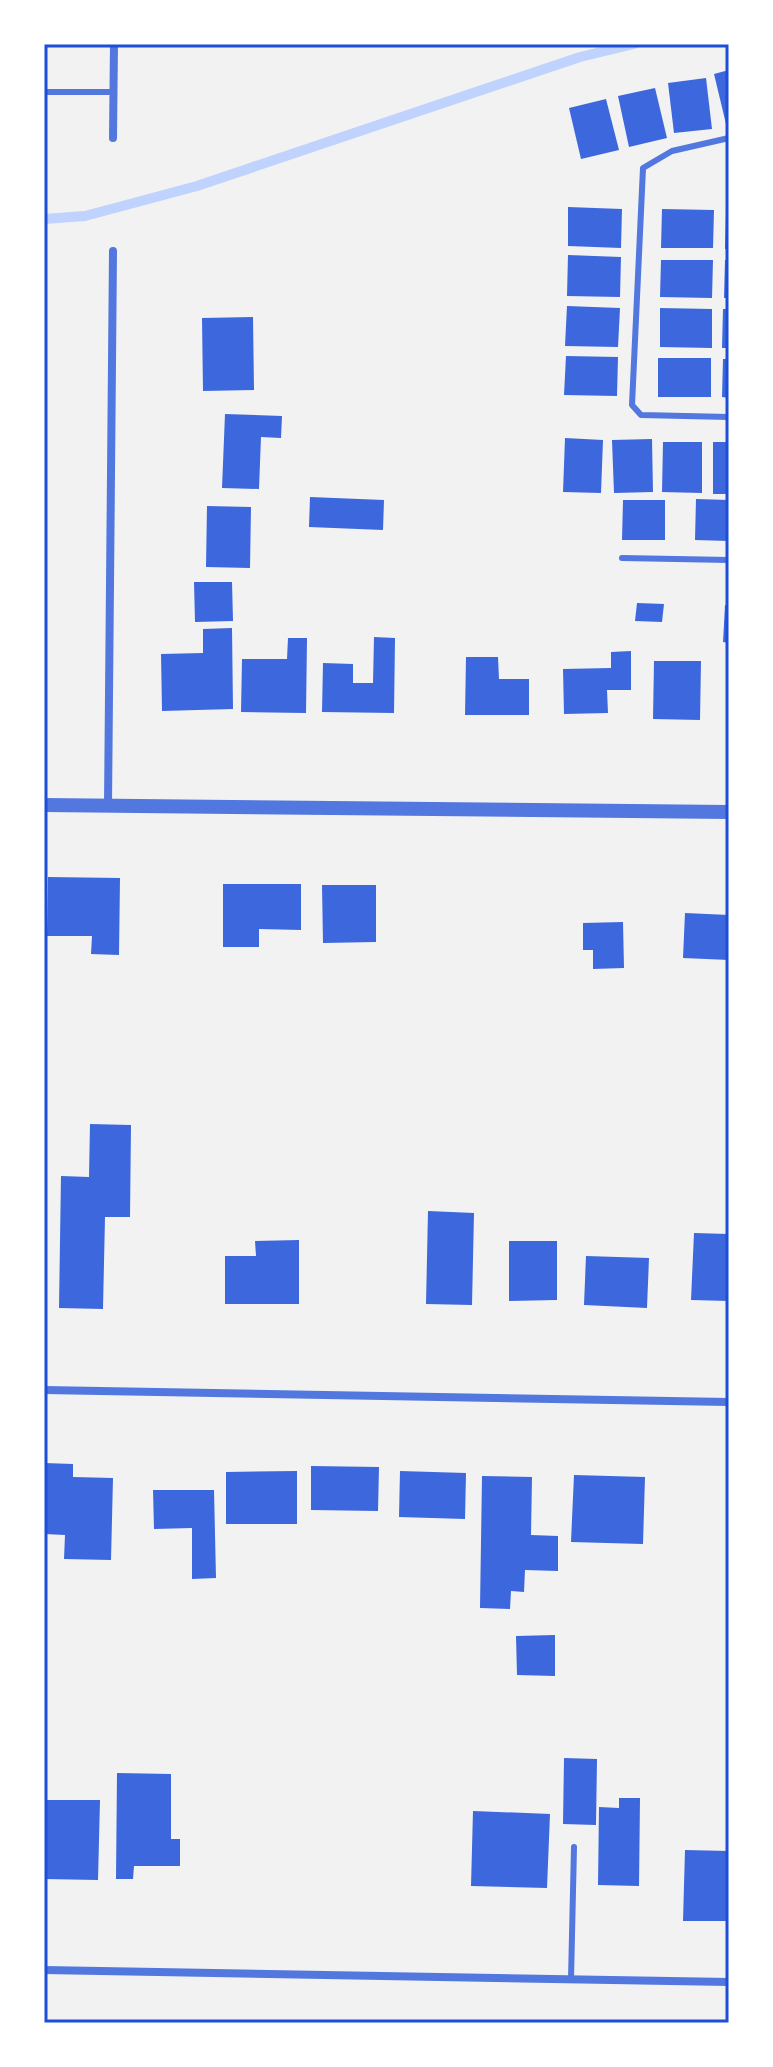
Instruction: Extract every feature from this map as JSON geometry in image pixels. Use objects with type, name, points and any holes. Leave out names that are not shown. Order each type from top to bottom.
[{"type":"street","points":[[113,138],[114,44]]},
{"type":"street","points":[[108,806],[113,251]]},
{"type":"street","points":[[44,805],[729,812]]},
{"type":"street","points":[[44,1390],[729,1402]]},
{"type":"street","points":[[44,1970],[729,1982]]},
{"type":"lane","points":[[44,92],[114,92]]},
{"type":"lane","points":[[729,138],[672,151],[643,168],[632,405],[641,415],[729,417]]},
{"type":"lane","points":[[622,558],[729,560]]},
{"type":"lane","points":[[571,1979],[574,1847]]},
{"type":"building","points":[[729,70],[729,123],[726,124],[714,74]]},
{"type":"building","points":[[706,78],[712,129],[674,133],[668,83]]},
{"type":"building","points":[[655,88],[667,138],[629,147],[618,96]]},
{"type":"building","points":[[606,99],[619,150],[581,159],[569,108]]},
{"type":"building","points":[[568,207],[622,209],[621,248],[568,246]]},
{"type":"building","points":[[662,209],[714,210],[713,248],[661,248]]},
{"type":"building","points":[[726,211],[729,211],[729,249],[725,249]]},
{"type":"building","points":[[568,255],[621,257],[620,297],[567,296]]},
{"type":"building","points":[[661,260],[713,260],[712,298],[660,297]]},
{"type":"building","points":[[725,260],[729,260],[729,298],[724,298]]},
{"type":"building","points":[[567,306],[620,308],[618,347],[565,346]]},
{"type":"building","points":[[660,308],[712,309],[712,348],[660,347]]},
{"type":"building","points":[[723,309],[729,309],[729,348],[722,348]]},
{"type":"building","points":[[253,317],[254,390],[203,391],[202,318]]},
{"type":"building","points":[[566,356],[618,357],[617,396],[564,395]]},
{"type":"building","points":[[658,358],[711,358],[711,397],[658,397]]},
{"type":"building","points":[[723,359],[729,359],[729,398],[722,397]]},
{"type":"building","points":[[225,414],[282,416],[281,438],[261,437],[259,489],[222,488]]},
{"type":"building","points":[[565,438],[603,440],[601,493],[563,492]]},
{"type":"building","points":[[652,439],[653,492],[614,493],[612,440]]},
{"type":"building","points":[[663,442],[702,442],[702,493],[662,492]]},
{"type":"building","points":[[713,442],[729,442],[729,494],[713,494]]},
{"type":"building","points":[[310,497],[384,500],[383,530],[309,527]]},
{"type":"building","points":[[696,499],[729,500],[729,541],[695,540]]},
{"type":"building","points":[[623,500],[665,500],[665,540],[622,540]]},
{"type":"building","points":[[207,506],[251,507],[250,568],[206,567]]},
{"type":"building","points":[[194,582],[232,582],[233,621],[195,622]]},
{"type":"building","points":[[637,603],[664,604],[662,622],[635,621]]},
{"type":"building","points":[[725,605],[729,605],[729,643],[723,642]]},
{"type":"building","points":[[232,628],[233,709],[162,711],[161,654],[203,653],[203,629]]},
{"type":"building","points":[[374,637],[395,638],[394,713],[322,712],[323,663],[353,664],[353,683],[373,683]]},
{"type":"building","points":[[288,638],[307,638],[306,713],[241,712],[242,659],[287,659]]},
{"type":"building","points":[[631,651],[631,690],[607,690],[608,713],[564,714],[563,669],[611,668],[611,652]]},
{"type":"building","points":[[466,657],[498,657],[499,679],[529,679],[529,715],[465,715]]},
{"type":"building","points":[[654,661],[701,661],[700,720],[653,719]]},
{"type":"building","points":[[48,877],[120,878],[119,955],[91,954],[92,936],[47,936]]},
{"type":"building","points":[[223,884],[301,884],[301,930],[259,929],[259,947],[223,947]]},
{"type":"building","points":[[322,885],[376,885],[376,942],[323,943]]},
{"type":"building","points":[[685,913],[729,915],[729,960],[683,958]]},
{"type":"building","points":[[623,922],[624,968],[593,969],[593,950],[583,950],[583,923]]},
{"type":"building","points":[[90,1124],[131,1125],[130,1217],[105,1217],[103,1309],[59,1308],[61,1176],[89,1177]]},
{"type":"building","points":[[428,1211],[474,1213],[472,1305],[426,1304]]},
{"type":"building","points":[[694,1233],[729,1234],[729,1301],[691,1300]]},
{"type":"building","points":[[299,1240],[299,1304],[225,1304],[225,1256],[256,1256],[255,1241]]},
{"type":"building","points":[[509,1241],[557,1241],[557,1300],[509,1301]]},
{"type":"building","points":[[586,1256],[649,1258],[647,1308],[584,1305]]},
{"type":"building","points":[[44,1463],[73,1464],[73,1477],[113,1478],[111,1560],[64,1559],[65,1535],[44,1534]]},
{"type":"building","points":[[311,1466],[379,1467],[378,1511],[311,1510]]},
{"type":"building","points":[[297,1471],[297,1524],[226,1524],[226,1472]]},
{"type":"building","points":[[400,1471],[466,1473],[465,1519],[399,1517]]},
{"type":"building","points":[[574,1475],[645,1477],[643,1544],[571,1542]]},
{"type":"building","points":[[482,1476],[532,1477],[531,1535],[558,1536],[558,1571],[525,1570],[524,1592],[511,1591],[510,1609],[480,1608]]},
{"type":"building","points":[[153,1490],[214,1490],[216,1578],[192,1579],[192,1528],[154,1529]]},
{"type":"building","points":[[555,1635],[555,1676],[517,1675],[516,1636]]},
{"type":"building","points":[[564,1758],[597,1759],[596,1825],[563,1824]]},
{"type":"building","points":[[117,1773],[171,1774],[171,1839],[180,1839],[180,1866],[134,1866],[133,1879],[116,1879]]},
{"type":"building","points":[[619,1798],[640,1798],[639,1886],[598,1885],[599,1807],[619,1808]]},
{"type":"building","points":[[44,1800],[100,1800],[98,1880],[44,1879]]},
{"type":"building","points":[[473,1811],[550,1814],[547,1888],[471,1886]]},
{"type":"building","points":[[685,1850],[729,1851],[728,1921],[683,1921]]},
{"type":"waterway","points":[[44,219],[85,216],[197,186],[580,57],[634,44]]}]
